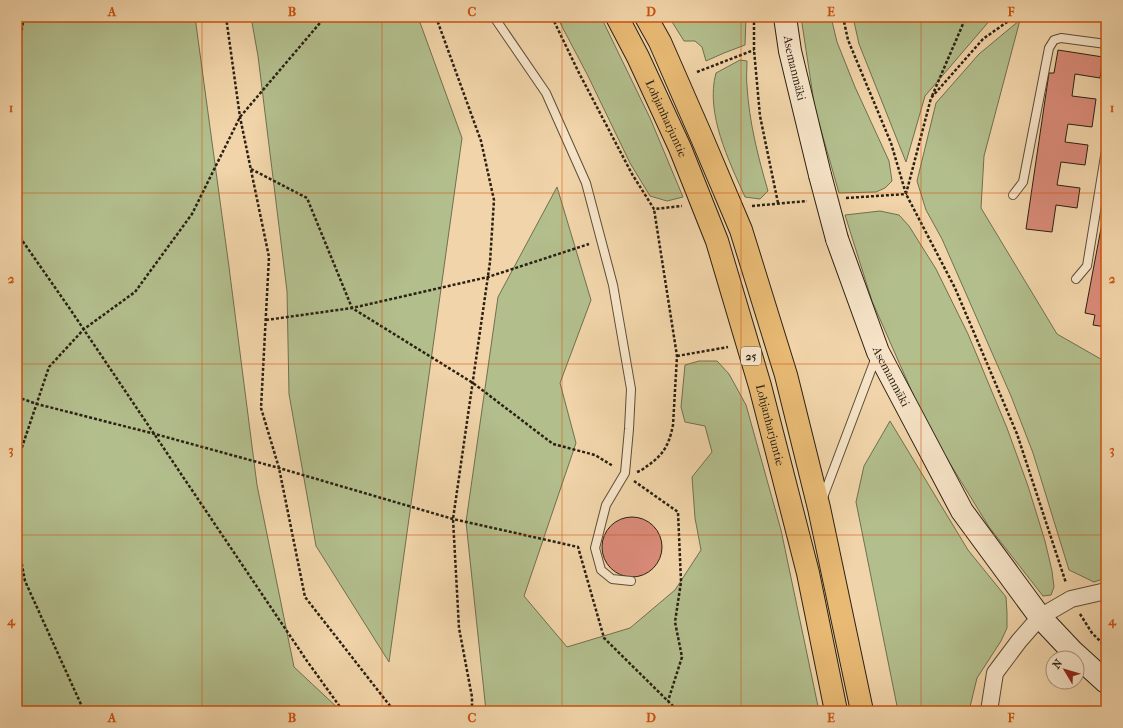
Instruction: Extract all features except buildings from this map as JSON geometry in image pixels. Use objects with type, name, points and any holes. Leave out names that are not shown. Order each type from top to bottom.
[{"type":"highway","name":"Lohjanharjuntie","points":[[617,17],[638,57],[680,148],[717,241],[760,386],[808,573],[836,711]]},
{"type":"highway","name":"Lohjanharjuntie","points":[[646,17],[660,42],[741,230],[786,375],[819,508],[862,711]]},
{"type":"street","name":"Asemanmäki","points":[[785,17],[790,51],[837,239],[878,352],[962,511],[1040,617],[1073,652],[1106,682]]},
{"type":"street","points":[[989,711],[996,673],[1019,640],[1040,617],[1071,599],[1106,591]]},
{"type":"lane","points":[[494,17],[546,93],[586,183],[613,285],[631,389],[629,429],[625,473],[606,505],[595,548],[601,570],[612,579],[631,580]]},
{"type":"lane","points":[[1013,195],[1023,182],[1049,48],[1054,40],[1061,38],[1106,44]]},
{"type":"lane","points":[[1076,279],[1087,266],[1106,150]]},
{"type":"lane","points":[[819,508],[878,352]]},
{"type":"path","points":[[17,55],[24,17]]},
{"type":"path","points":[[226,17],[240,117],[269,257],[261,408],[278,468],[305,597],[394,711]]},
{"type":"path","points":[[17,462],[49,368],[84,329],[135,292],[192,214],[240,117],[325,17]]},
{"type":"path","points":[[436,17],[481,140],[494,200],[490,262],[453,519],[459,628],[472,697],[472,711]]},
{"type":"path","points":[[552,17],[578,71],[632,174],[654,209],[677,356],[673,425],[666,449],[654,462],[640,471],[625,473]]},
{"type":"path","points":[[754,17],[754,50],[760,116],[778,203]]},
{"type":"path","points":[[843,17],[848,40],[891,143],[906,194],[955,288],[1017,434],[1071,599],[1092,633],[1106,647]]},
{"type":"path","points":[[906,194],[931,98],[966,17]]},
{"type":"path","points":[[931,98],[983,39],[1014,17]]},
{"type":"path","points":[[1087,17],[1106,19]]},
{"type":"path","points":[[697,72],[754,50]]},
{"type":"path","points":[[251,169],[307,198],[352,308],[473,382],[553,444],[595,455],[625,473],[625,475],[678,512],[680,582],[674,622],[682,657],[668,701]]},
{"type":"path","points":[[654,209],[684,206]]},
{"type":"path","points":[[17,233],[84,329],[343,711]]},
{"type":"path","points":[[266,320],[352,308],[488,277],[601,240]]},
{"type":"path","points":[[677,356],[731,346]]},
{"type":"path","points":[[17,397],[37,404],[155,434],[278,468],[453,519],[578,547],[604,638],[676,709],[671,711]]},
{"type":"path","points":[[17,539],[25,581],[84,711]]},
{"type":"green space","points":[[17,17],[195,17],[257,485],[294,667],[341,711],[17,711]]},
{"type":"green space","points":[[251,17],[418,17],[462,138],[389,662],[316,546],[289,394],[287,291],[258,56]]},
{"type":"green space","points":[[557,17],[601,17],[650,118],[683,197],[667,201],[650,196],[630,163],[588,76]]},
{"type":"green space","points":[[669,17],[746,17],[745,45],[706,61],[702,47],[695,41],[684,41]]},
{"type":"green space","points":[[801,17],[831,17],[837,42],[855,87],[889,161],[892,181],[885,188],[876,192],[839,193],[815,109]]},
{"type":"green space","points":[[853,17],[988,17],[991,19],[925,96],[906,162],[859,44]]},
{"type":"green space","points":[[1020,20],[984,156],[981,208],[1057,334],[1106,362],[1106,578],[1094,582],[1069,570],[1033,453],[1011,396],[942,239],[926,210],[917,181],[936,103],[979,54]]},
{"type":"green space","points":[[740,60],[747,61],[748,99],[752,126],[757,152],[768,191],[760,199],[745,197],[732,168],[720,136],[716,120],[713,88],[716,73]]},
{"type":"green space","points":[[557,187],[591,300],[560,383],[576,443],[524,596],[567,647],[630,628],[675,590],[701,550],[695,518],[692,477],[712,452],[705,426],[685,422],[681,407],[685,365],[699,361],[717,361],[729,374],[746,405],[781,530],[819,711],[486,711],[466,522],[498,297]]},
{"type":"green space","points":[[880,211],[899,215],[909,226],[936,269],[968,334],[1007,428],[1028,486],[1045,541],[1052,571],[1054,587],[1051,595],[1043,596],[989,527],[927,426],[872,301],[845,215]]},
{"type":"green space","points":[[890,421],[968,550],[1006,597],[1007,628],[1001,641],[977,678],[969,711],[898,711],[856,502],[864,466]]}]
